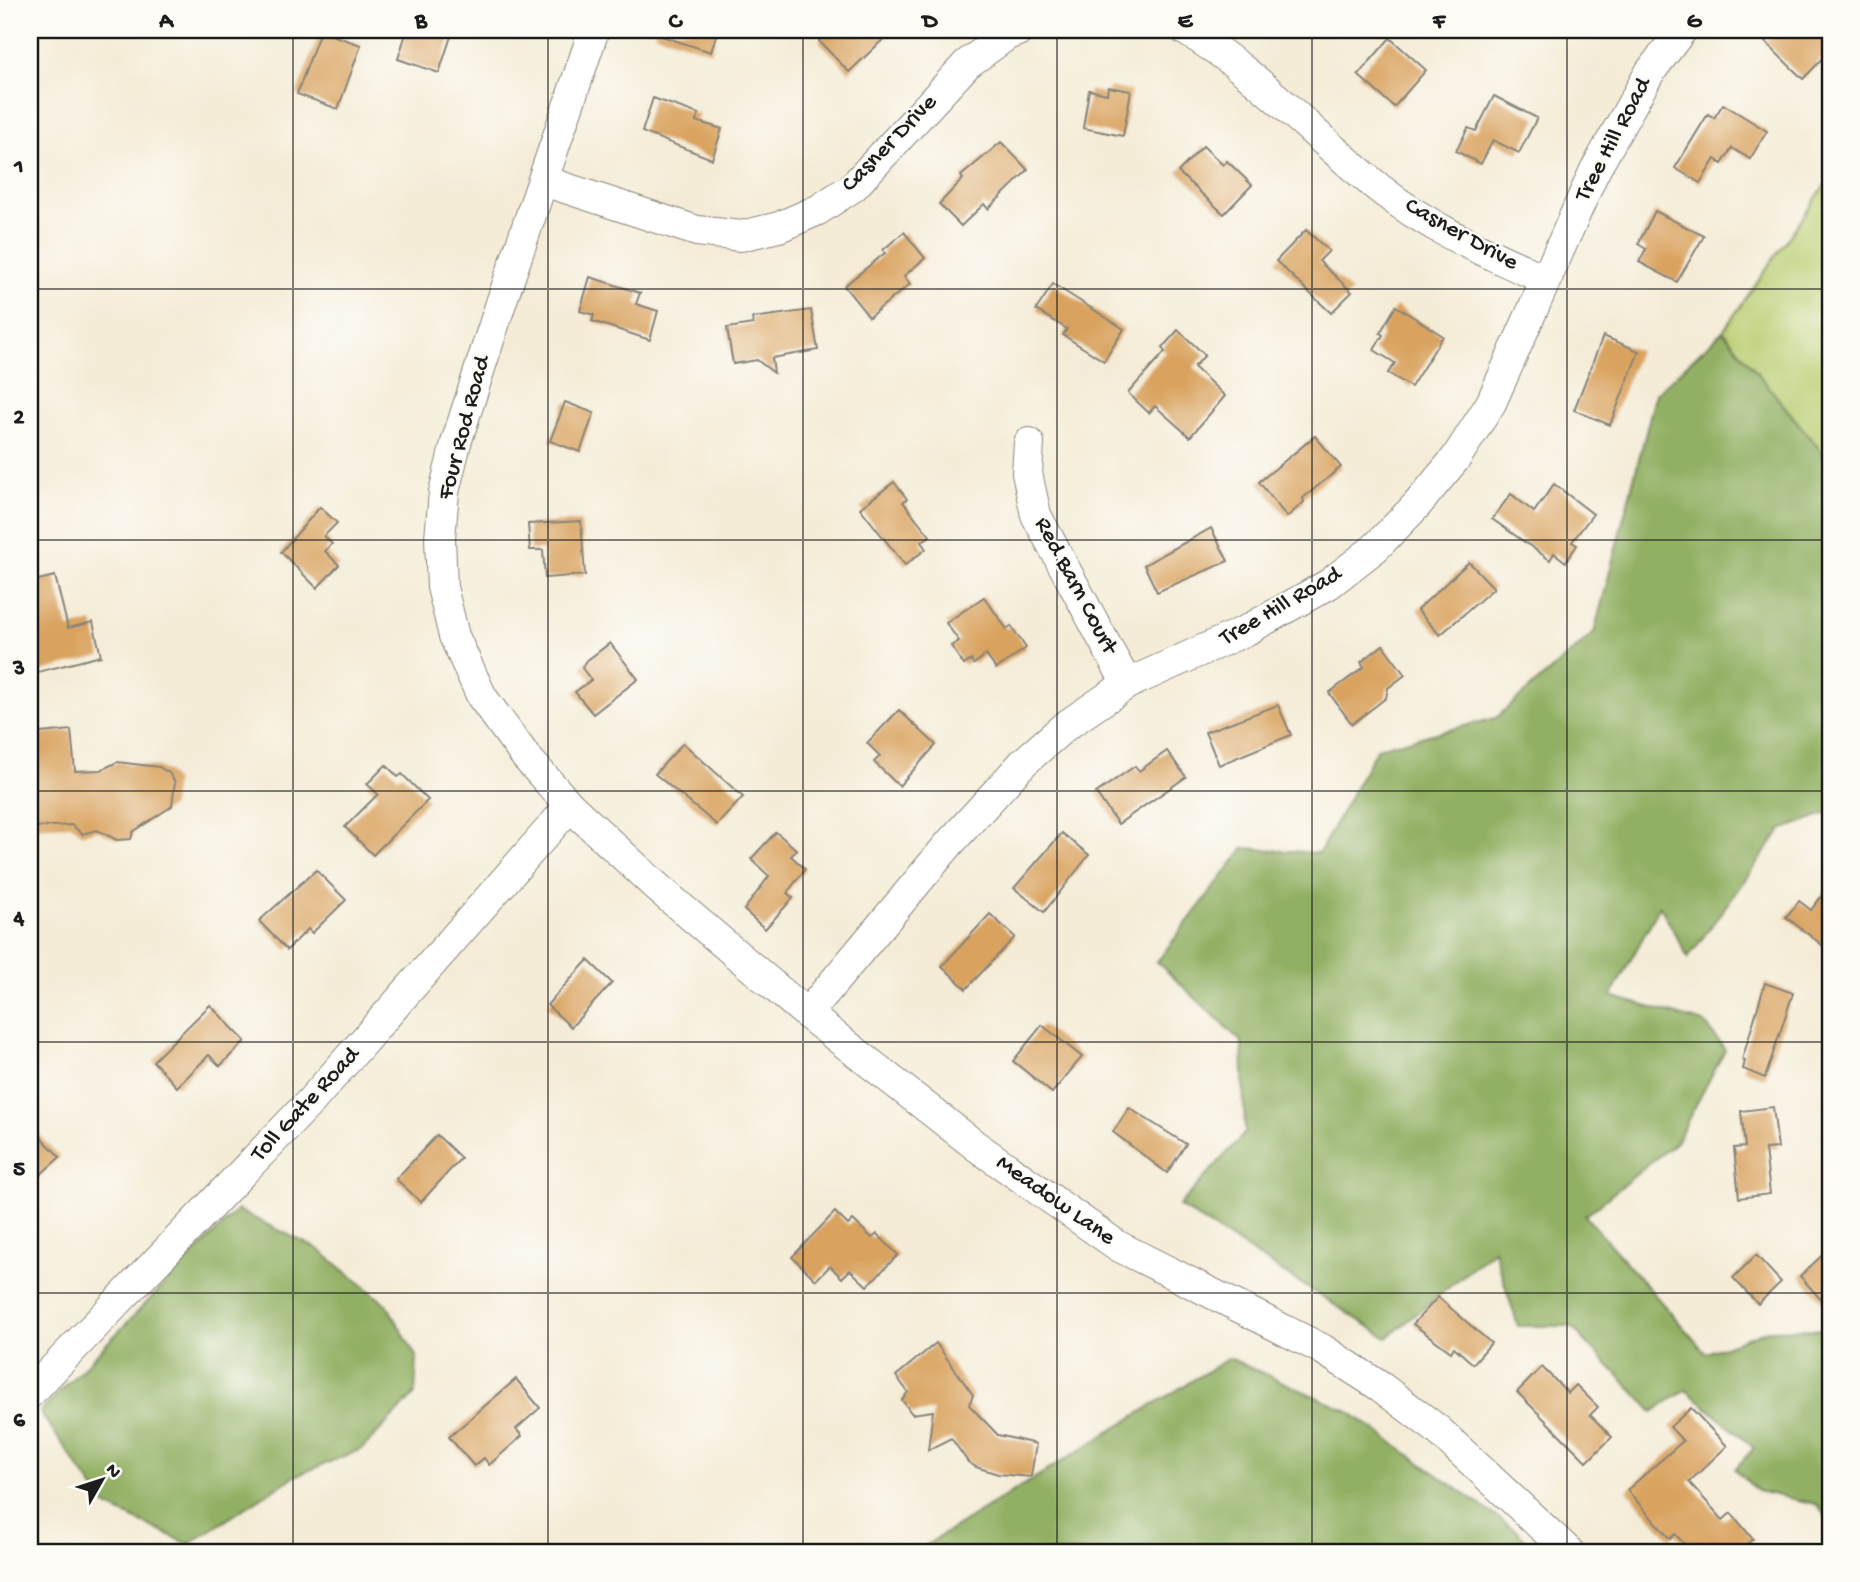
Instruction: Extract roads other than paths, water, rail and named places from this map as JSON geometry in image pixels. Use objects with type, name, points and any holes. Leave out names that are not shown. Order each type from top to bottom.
[{"type":"street","name":"Four Rod Road","points":[[570,806],[526,757],[482,697],[454,636],[442,587],[440,538],[444,492],[456,443],[594,30]]},
{"type":"street","name":"Casner Drive","points":[[544,181],[697,231],[741,236],[779,227],[818,210],[853,187],[967,64],[1007,35],[1020,30]]},
{"type":"street","name":"Casner Drive","points":[[1185,30],[1212,46],[1248,74],[1381,190],[1471,246],[1544,279]]},
{"type":"street","name":"Tree Hill Road","points":[[807,1014],[949,844],[1023,763],[1064,727],[1127,684],[1247,630],[1329,584],[1374,548],[1416,506],[1456,458],[1491,403],[1594,172],[1650,72],[1682,30]]},
{"type":"street","name":"Red Barn Court","points":[[1029,443],[1027,473],[1036,515],[1127,684]]},
{"type":"street","name":"Meadow Lane","points":[[570,806],[658,888],[807,1014],[976,1146],[1118,1247],[1322,1349],[1381,1387],[1438,1430],[1569,1552]]},
{"type":"street","name":"Toll Gate Road","points":[[30,1392],[310,1101],[570,806]]}]
